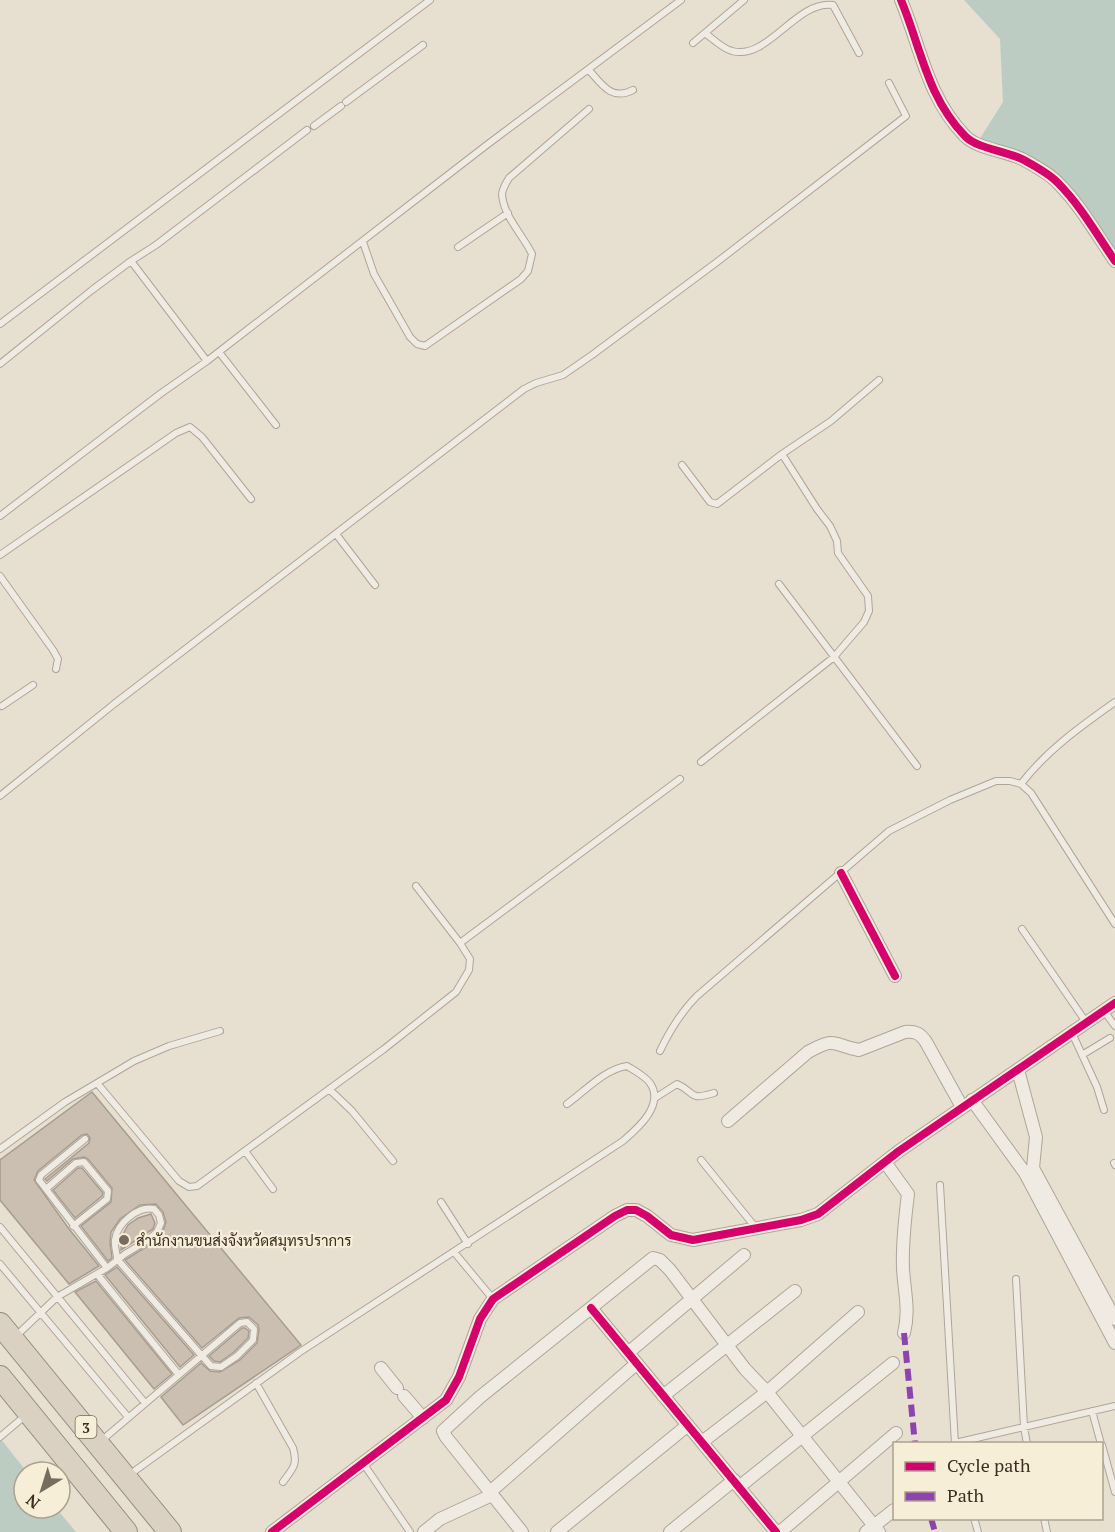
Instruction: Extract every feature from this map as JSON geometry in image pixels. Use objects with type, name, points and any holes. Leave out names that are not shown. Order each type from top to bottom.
[{"type":"highway","name":"3","points":[[6,1331],[170,1532]]},
{"type":"highway","name":"3","points":[[0,1377],[126,1532]]},
{"type":"street","points":[[901,0],[932,87],[942,108],[957,127],[967,139],[1022,158],[1057,182],[1084,215],[1115,261]]},
{"type":"street","points":[[841,873],[895,976]]},
{"type":"street","points":[[272,1532],[446,1400],[459,1377],[480,1319],[493,1299],[615,1216],[627,1210],[636,1210],[670,1235],[693,1240],[801,1220],[818,1214],[885,1162],[1115,1003]]},
{"type":"street","points":[[728,1121],[808,1052],[823,1043],[842,1044],[859,1050],[905,1032],[912,1031],[921,1034],[967,1104],[1025,1173],[1115,1343]]},
{"type":"street","points":[[1018,1070],[1036,1137],[1033,1168],[1115,1319]]},
{"type":"street","points":[[885,1162],[908,1194],[903,1240],[907,1307],[904,1332]]},
{"type":"street","points":[[628,1352],[744,1255]]},
{"type":"street","points":[[522,1532],[443,1431],[480,1397],[653,1258],[660,1260],[670,1270],[727,1346],[838,1481],[873,1530],[893,1511]]},
{"type":"street","points":[[663,1396],[795,1291]]},
{"type":"street","points":[[591,1308],[776,1532]]},
{"type":"street","points":[[702,1442],[767,1392],[858,1312]]},
{"type":"street","points":[[670,1532],[802,1435],[893,1363]]},
{"type":"street","points":[[424,1532],[440,1519],[491,1493],[636,1364]]},
{"type":"street","points":[[381,1368],[423,1418]]},
{"type":"street","points":[[557,1532],[688,1425]]},
{"type":"street","points":[[780,1532],[896,1433]]},
{"type":"lane","points":[[0,324],[430,0]]},
{"type":"lane","points":[[0,516],[681,0]]},
{"type":"lane","points":[[693,43],[744,0]]},
{"type":"lane","points":[[705,33],[731,51],[742,52],[754,48],[806,7],[819,1],[833,5],[859,53]]},
{"type":"lane","points":[[314,126],[423,45]]},
{"type":"lane","points":[[589,70],[602,85],[614,94],[624,94],[633,90]]},
{"type":"lane","points":[[0,796],[114,704],[524,389],[536,382],[563,375],[592,355],[906,116],[889,83]]},
{"type":"lane","points":[[363,242],[374,274],[410,337],[417,344],[425,346],[521,279],[528,271],[532,254],[508,213],[502,196],[509,178],[589,109]]},
{"type":"lane","points":[[0,364],[131,261],[156,245],[307,130]]},
{"type":"lane","points":[[458,247],[508,213]]},
{"type":"lane","points":[[131,261],[207,361]]},
{"type":"lane","points":[[219,352],[276,425]]},
{"type":"lane","points":[[682,465],[710,502],[717,504],[782,454],[831,421],[879,380]]},
{"type":"lane","points":[[0,555],[176,433],[190,427],[202,437],[251,499]]},
{"type":"lane","points":[[700,762],[834,657],[864,622],[869,611],[868,596],[838,554],[837,541],[830,526],[782,454]]},
{"type":"lane","points":[[336,534],[375,585]]},
{"type":"lane","points":[[0,576],[53,650],[58,659],[56,669]]},
{"type":"lane","points":[[779,584],[917,766]]},
{"type":"lane","points":[[2,706],[33,685]]},
{"type":"lane","points":[[1020,784],[1042,759],[1082,725],[1115,702]]},
{"type":"lane","points":[[460,943],[680,778]]},
{"type":"lane","points":[[660,1051],[671,1027],[696,996],[890,831],[950,800],[996,781],[1020,784],[1030,793],[1115,924]]},
{"type":"lane","points":[[97,1083],[178,1181],[189,1187],[197,1186],[384,1049],[456,992],[470,970],[470,959],[416,886]]},
{"type":"lane","points":[[1022,929],[1086,1022]]},
{"type":"lane","points":[[1104,1010],[1115,1026]]},
{"type":"lane","points":[[0,1149],[65,1102],[150,1053],[220,1031]]},
{"type":"lane","points":[[1071,1032],[1097,1087],[1104,1110]]},
{"type":"lane","points":[[1083,1056],[1110,1038]]},
{"type":"lane","points":[[567,1104],[609,1072],[617,1067],[627,1066],[651,1083],[655,1098]]},
{"type":"lane","points":[[126,1477],[256,1383],[623,1141],[640,1126],[648,1115],[655,1098],[677,1084],[694,1097],[714,1093]]},
{"type":"lane","points":[[329,1089],[352,1111],[393,1161]]},
{"type":"lane","points":[[85,1139],[41,1175],[39,1180],[107,1268]]},
{"type":"lane","points":[[245,1151],[273,1189]]},
{"type":"lane","points":[[701,1160],[756,1228]]},
{"type":"lane","points":[[46,1189],[76,1163],[84,1162],[108,1191],[107,1199],[73,1226]]},
{"type":"lane","points":[[940,1185],[955,1442]]},
{"type":"lane","points":[[441,1202],[468,1244]]},
{"type":"lane","points":[[6,1331],[41,1312],[57,1297],[107,1268],[117,1259],[148,1240],[157,1232],[161,1223],[154,1209],[147,1208],[138,1211],[118,1228],[115,1241],[117,1259],[202,1356],[211,1366],[221,1366],[237,1356],[253,1340],[254,1329],[247,1322],[240,1323],[202,1356],[128,1417],[99,1443]]},
{"type":"lane","points":[[0,1227],[145,1403]]},
{"type":"lane","points":[[454,1252],[493,1299]]},
{"type":"lane","points":[[0,1264],[128,1417]]},
{"type":"lane","points":[[97,1274],[179,1375]]},
{"type":"lane","points":[[1016,1279],[1024,1427],[1027,1442]]},
{"type":"lane","points":[[256,1383],[288,1438],[296,1458],[294,1467],[283,1482]]},
{"type":"lane","points":[[959,1442],[1115,1406]]},
{"type":"lane","points":[[1092,1411],[1100,1442]]},
{"type":"lane","points":[[2,1435],[29,1413]]},
{"type":"lane","points":[[1103,1451],[1115,1492]]},
{"type":"lane","points":[[362,1463],[410,1532]]},
{"type":"shaded area","points":[[964,0],[1115,0],[1115,264],[1057,181],[977,143],[1003,102],[1000,39]]},
{"type":"shaded area","points":[[0,1438],[17,1460],[12,1460],[12,1520],[66,1520],[76,1532],[0,1532]]},
{"type":"building","name":"สำนักงานขนส่งจังหวัดสมุทรปราการ","points":[[92,1092],[301,1345],[183,1425],[161,1397],[201,1363],[210,1371],[220,1372],[240,1360],[257,1343],[258,1325],[249,1317],[239,1318],[202,1348],[125,1260],[151,1244],[162,1234],[166,1222],[163,1212],[156,1204],[140,1205],[120,1219],[111,1232],[112,1258],[108,1261],[81,1226],[111,1202],[112,1188],[84,1157],[73,1159],[47,1181],[45,1179],[89,1143],[90,1138],[87,1134],[82,1135],[38,1171],[34,1180],[99,1266],[69,1284],[0,1200],[0,1160]]},
{"type":"building","points":[[78,1168],[82,1168],[103,1193],[75,1218],[53,1190]]},
{"type":"building","points":[[151,1214],[155,1223],[153,1229],[121,1250],[122,1236],[128,1225],[138,1218]]},
{"type":"building","points":[[117,1267],[194,1355],[180,1367],[105,1275]]},
{"type":"building","points":[[96,1281],[172,1374],[154,1389],[75,1292]]},
{"type":"building","points":[[242,1328],[249,1331],[248,1338],[234,1352],[220,1362],[214,1361],[209,1356]]},
{"type":"marked path","points":[[904,1333],[915,1442]]},
{"type":"marked path","points":[[932,1520],[935,1532]]},
{"type":"cycle path","points":[[901,0],[933,88],[952,121],[970,140],[1024,160],[1055,180],[1081,211],[1115,261]]},
{"type":"cycle path","points":[[841,873],[895,976]]},
{"type":"cycle path","points":[[272,1532],[446,1400],[459,1377],[480,1319],[493,1299],[615,1216],[627,1210],[636,1210],[671,1235],[693,1240],[801,1220],[818,1214],[899,1151],[1115,1003]]},
{"type":"cycle path","points":[[591,1308],[776,1532]]},
{"type":"place","name":"สำนักงานขนส่งจังหวัดสมุทรปราการ","points":[[124,1240]]}]
